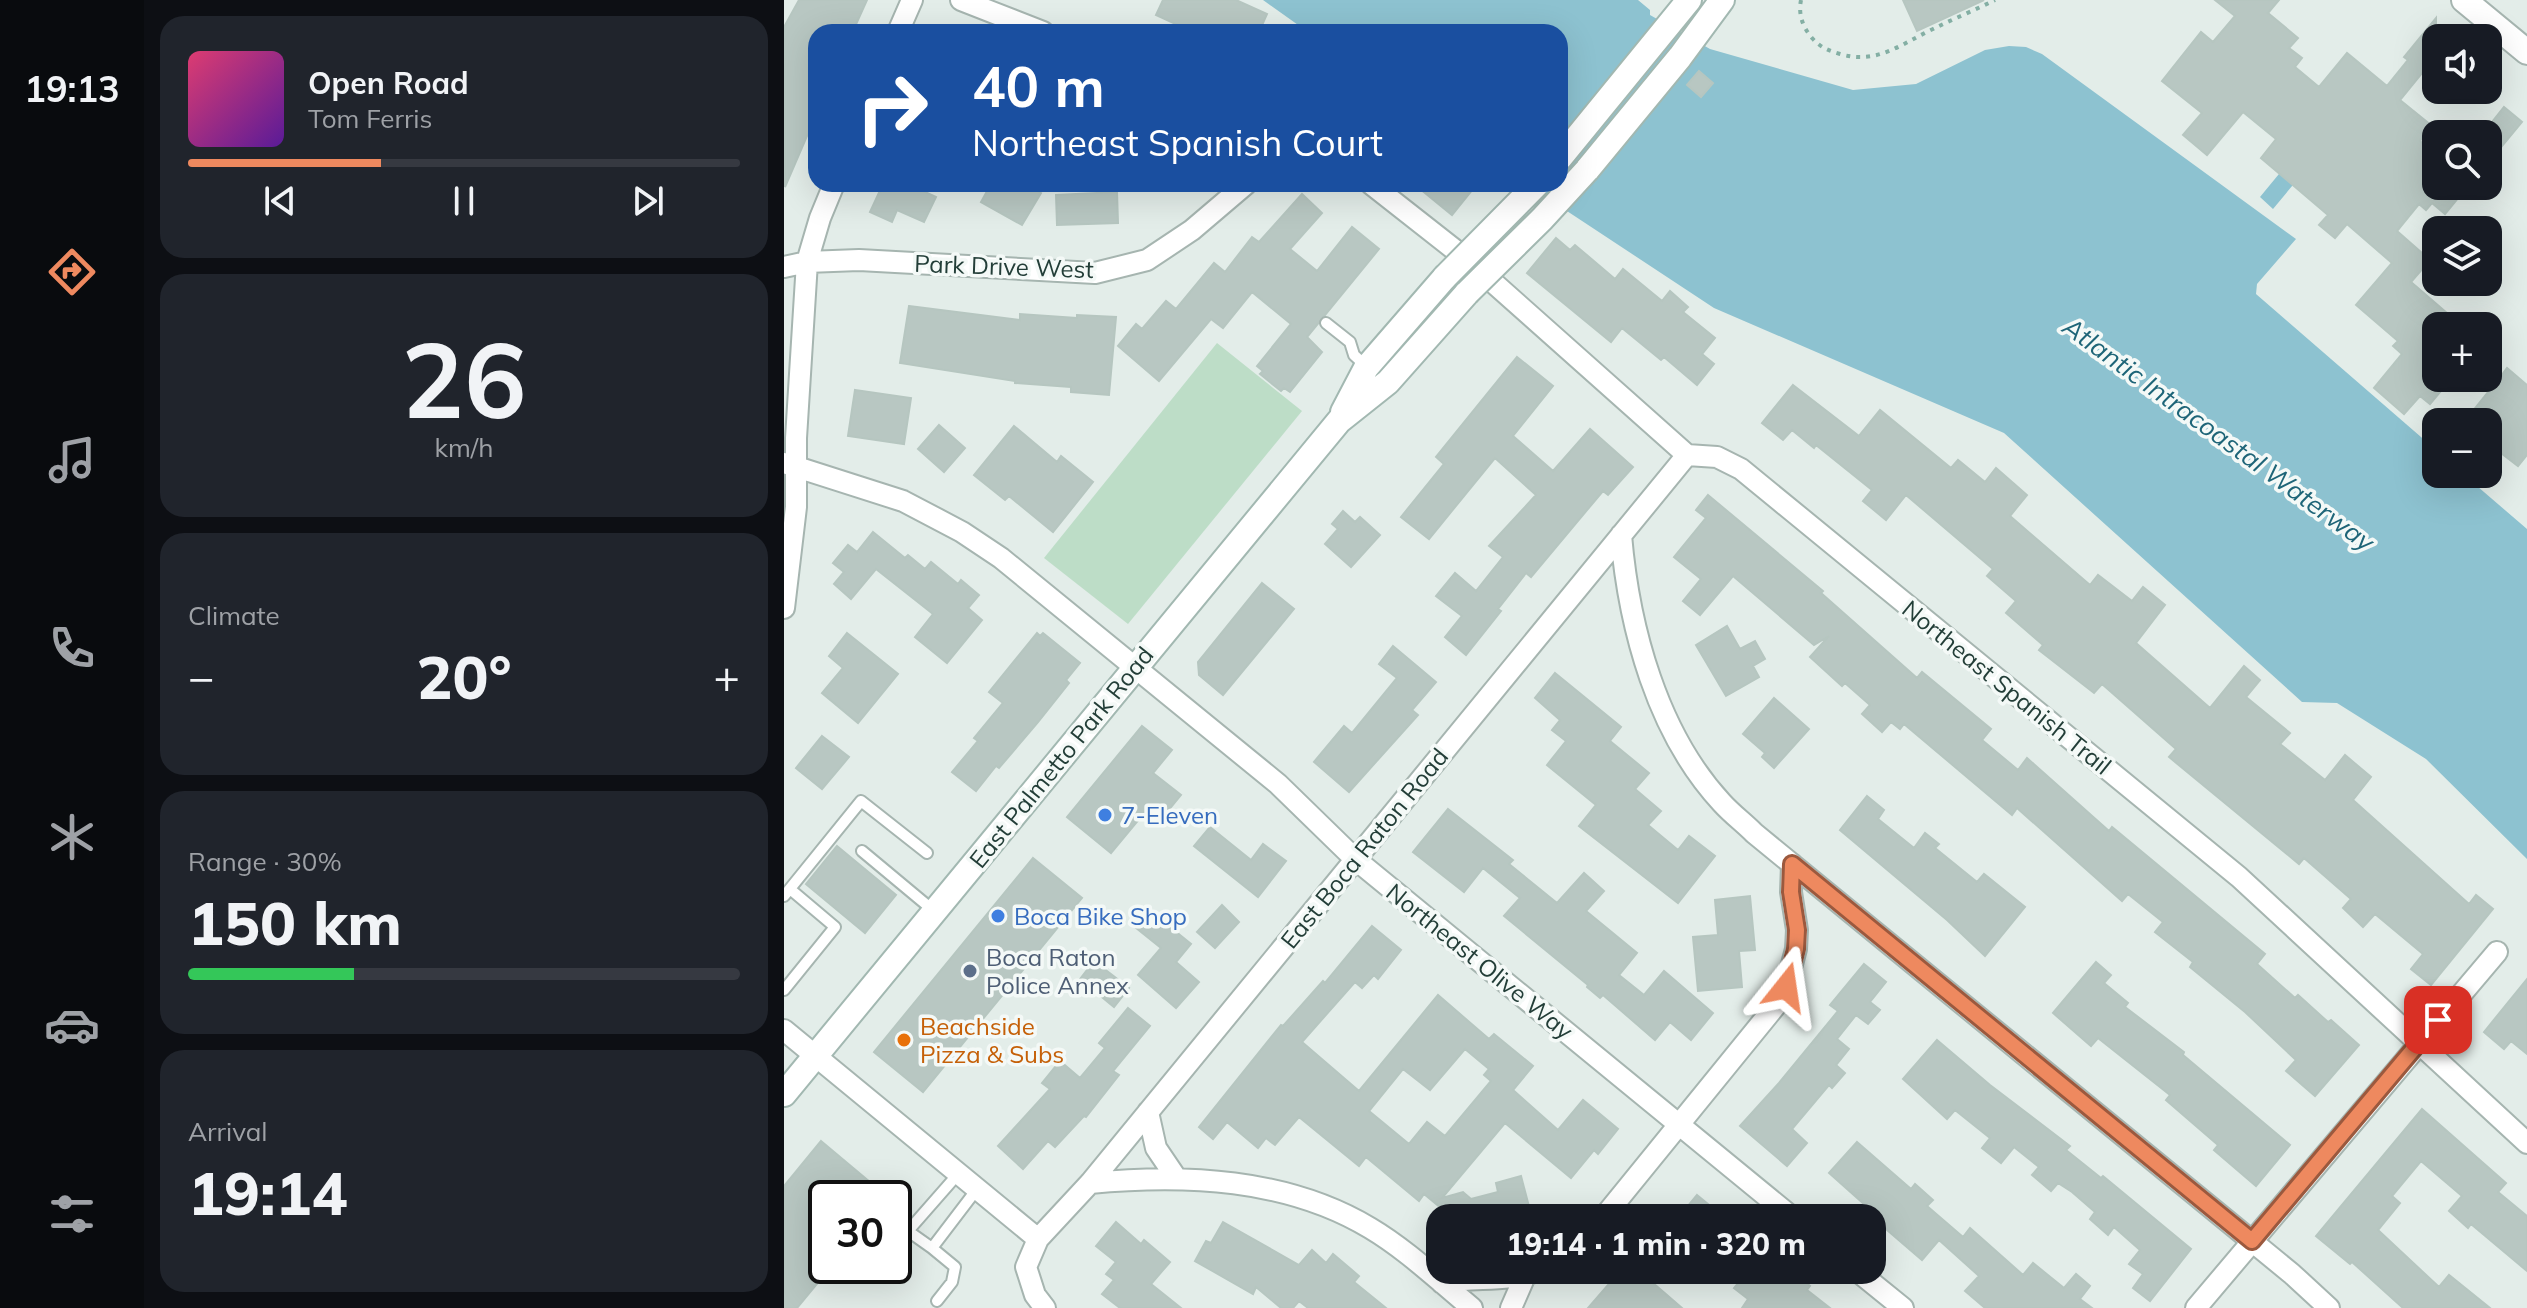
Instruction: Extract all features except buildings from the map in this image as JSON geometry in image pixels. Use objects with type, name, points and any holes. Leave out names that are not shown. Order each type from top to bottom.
[{"type":"main road","points":[[1568,148],[1689,0]]},
{"type":"main road","name":"East Palmetto Park Road","points":[[784,1094],[1339,421],[1388,382],[1467,293],[1566,195],[1680,57],[1722,0]]},
{"type":"main road","points":[[2479,4],[2527,52]]},
{"type":"main road","name":"East Palmetto Park Road","points":[[1339,421],[1367,367],[1445,277],[1529,192]]},
{"type":"street","points":[[902,24],[912,0]]},
{"type":"street","points":[[961,0],[1022,24]]},
{"type":"street","points":[[784,608],[796,507],[790,465],[807,262],[831,192]]},
{"type":"street","name":"Park Drive West","points":[[784,267],[807,262],[859,260],[1095,273],[1147,260],[1192,230],[1237,192]]},
{"type":"street","points":[[1381,192],[1469,261],[1687,455]]},
{"type":"street","name":"East Boca Raton Road","points":[[1038,1239],[1090,1183],[1687,455]]},
{"type":"street","name":"Northeast Spanish Trail","points":[[1687,455],[1717,457],[1741,469],[2239,877],[2527,1143]]},
{"type":"street","name":"Northeast Olive Way","points":[[790,465],[903,501],[962,532],[1001,558],[1278,784],[1355,859],[1776,1204]]},
{"type":"street","points":[[1621,535],[1632,613],[1644,660],[1662,706],[1684,749],[1722,803],[2329,1308]]},
{"type":"street","points":[[1614,1204],[1766,1019],[1786,987],[1796,949],[1797,930],[1791,892],[1792,864]]},
{"type":"street","points":[[2196,1308],[2497,952]]},
{"type":"street","points":[[784,1030],[1038,1239],[1026,1267],[1035,1295],[1045,1308]]},
{"type":"street","points":[[1148,1112],[1156,1148],[1177,1179]]},
{"type":"street","points":[[1090,1183],[1145,1178],[1177,1179],[1242,1185],[1288,1195],[1332,1209],[1381,1235],[1426,1270]]},
{"type":"street","points":[[1443,1284],[1472,1308]]},
{"type":"street","points":[[1511,1308],[1525,1284]]},
{"type":"street","points":[[1873,1284],[1903,1308]]},
{"type":"lane","points":[[1326,323],[1350,342],[1354,355],[1367,367]]},
{"type":"lane","points":[[786,987],[835,927],[787,892],[840,832],[861,801],[927,853]]},
{"type":"lane","points":[[862,851],[934,911]]},
{"type":"lane","points":[[937,1301],[952,1282],[955,1267],[908,1231],[958,1174]]},
{"type":"lane","points":[[932,1248],[977,1189]]},
{"type":"path","points":[[1801,0],[1801,20],[1816,43],[1826,49],[1863,58],[1891,52],[1995,0]]},
{"type":"green space","points":[[1217,343],[1302,411],[1128,624],[1044,558]]},
{"type":"water","name":"Atlantic Intracoastal Waterway","points":[[1263,0],[1638,0],[1650,10],[1650,15],[1710,49],[1853,90],[1916,84],[1985,50],[2026,47],[2042,54],[2296,239],[2257,284],[2256,294],[2422,438],[2422,488],[2479,488],[2527,529],[2527,859],[2426,759],[2337,703],[2302,702],[2004,433],[1714,308],[1538,192],[1568,192],[1568,24],[1297,24]]},
{"type":"water","points":[[2288,163],[2302,174],[2273,209],[2260,197]]},
{"type":"place","name":"7-Eleven","points":[[1105,815]]},
{"type":"place","name":"Boca Bike Shop","points":[[998,916]]},
{"type":"place","name":"Boca Raton Police Annex","points":[[970,971]]},
{"type":"place","name":"Beachside Pizza & Subs","points":[[904,1040]]},
{"type":"route","points":[[1786,987],[1796,949],[1797,930],[1791,892],[1792,864],[2252,1241],[2438,1020]]}]
